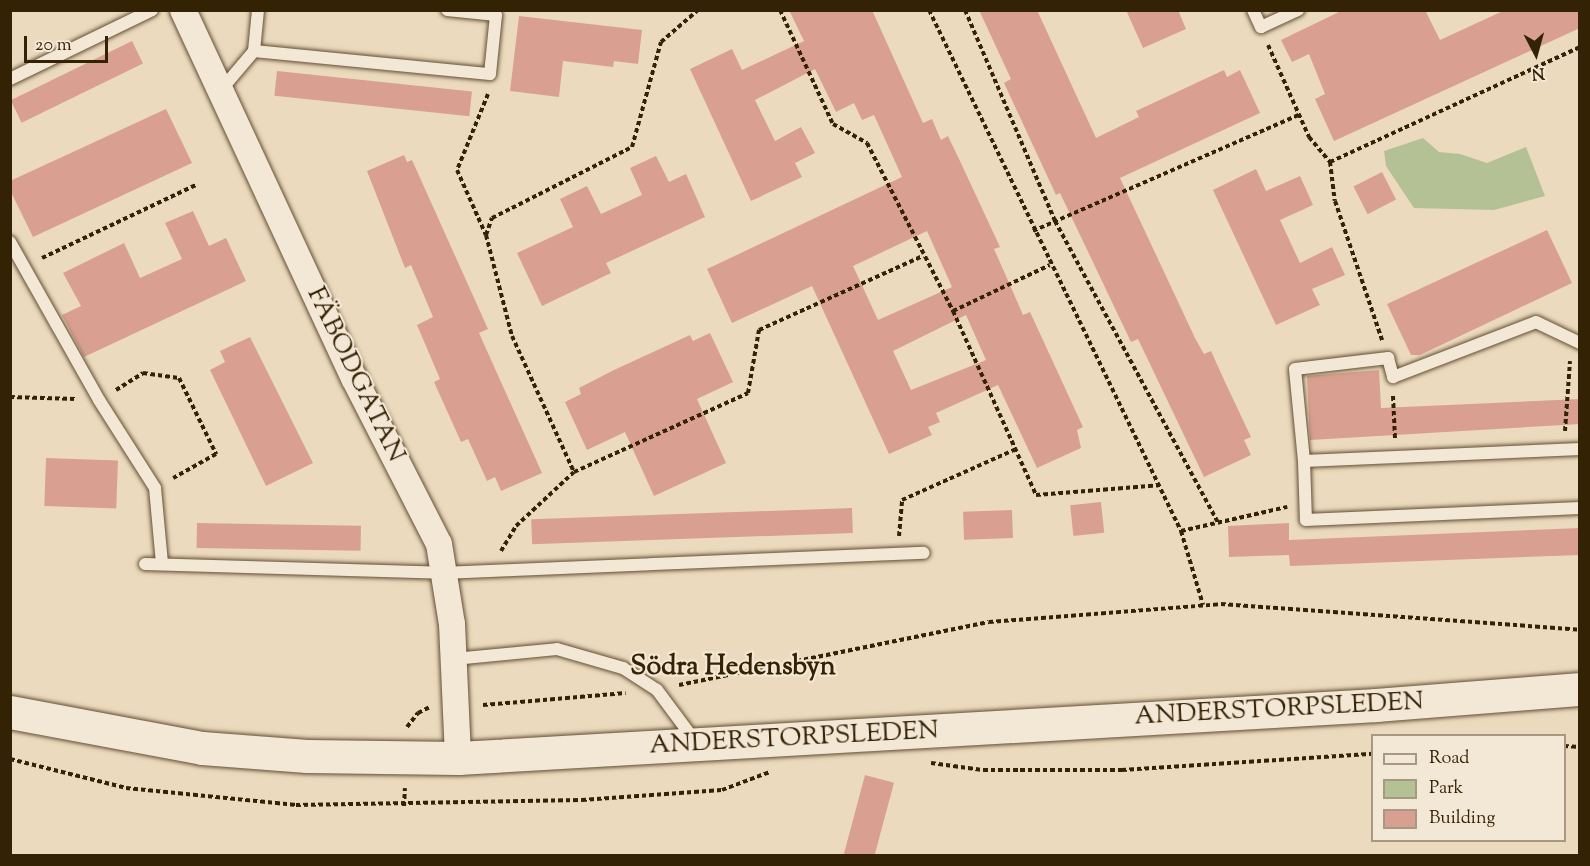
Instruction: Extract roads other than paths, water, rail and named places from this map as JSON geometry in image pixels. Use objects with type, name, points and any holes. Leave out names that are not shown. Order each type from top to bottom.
[{"type":"main road","name":"ANDERSTORPSLEDEN","points":[[10,712],[202,748],[406,758],[458,758],[1364,706],[1580,689]]},
{"type":"street","name":"FÄBODGATAN","points":[[183,10],[354,378],[439,544],[454,659],[458,758]]},
{"type":"lane","points":[[10,79],[134,14],[152,10]]},
{"type":"lane","points":[[221,90],[254,51],[258,10]]},
{"type":"lane","points":[[254,51],[490,74],[496,15],[447,10]]},
{"type":"lane","points":[[1253,10],[1261,27],[1299,10]]},
{"type":"lane","points":[[10,242],[99,400],[155,488],[162,564]]},
{"type":"lane","points":[[1577,349],[1536,322],[1393,377],[1388,358],[1295,369],[1304,461],[1306,520],[1580,508]]},
{"type":"lane","points":[[1304,461],[1573,449]]},
{"type":"lane","points":[[145,564],[442,573],[924,553]]},
{"type":"lane","points":[[454,659],[557,649],[623,668],[657,690],[698,744]]},
{"type":"district","name":"Södra Hedensbyn","points":[[733,668]]}]
